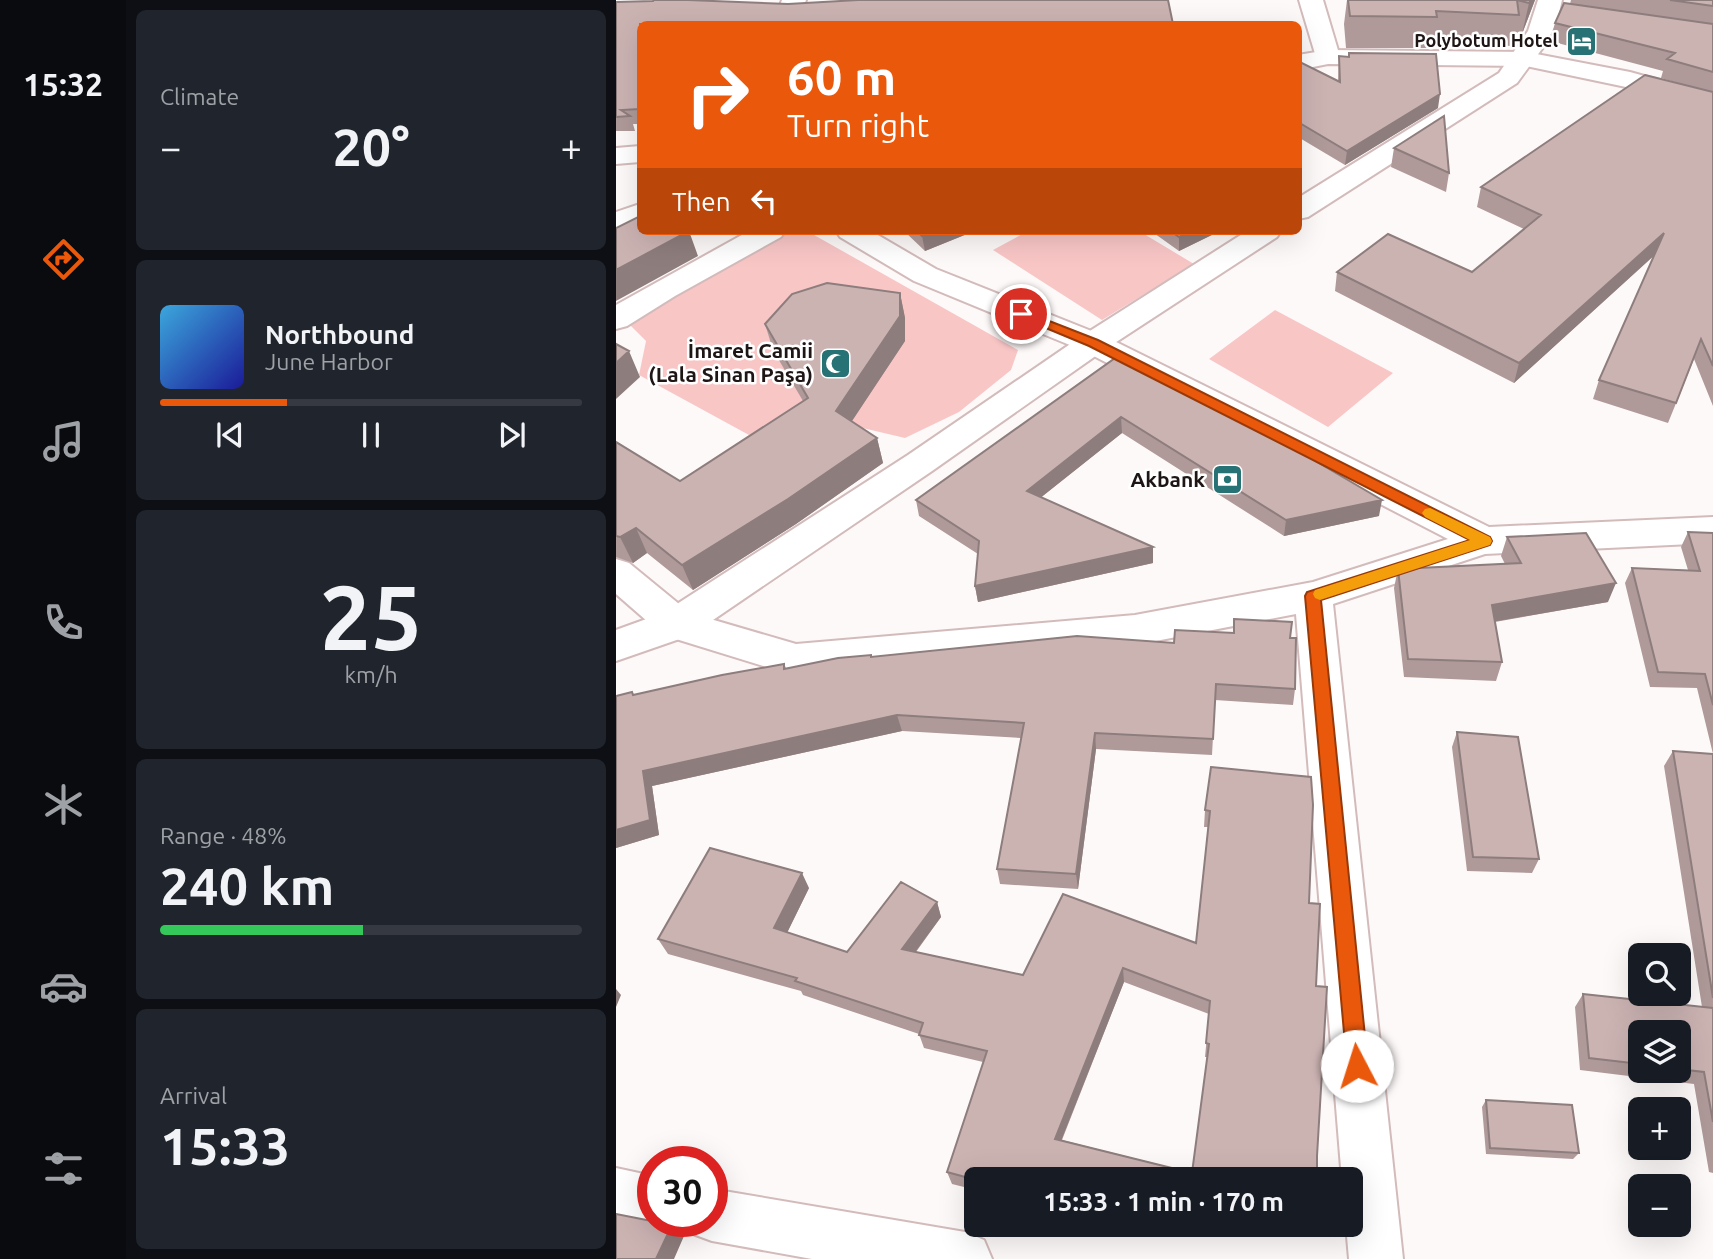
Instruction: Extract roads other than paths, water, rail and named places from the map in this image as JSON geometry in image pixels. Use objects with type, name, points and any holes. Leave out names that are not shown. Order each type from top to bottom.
[{"type":"street","points":[[1311,0],[1328,57]]},
{"type":"street","points":[[616,1],[696,5]]},
{"type":"street","points":[[1302,208],[1508,78],[1526,59],[1549,5],[1576,15]]},
{"type":"street","points":[[764,7],[792,11],[818,6]]},
{"type":"street","points":[[1302,62],[1328,57],[1526,59],[1630,80],[1713,103]]},
{"type":"street","points":[[616,156],[637,154]]},
{"type":"street","points":[[616,222],[637,213]]},
{"type":"street","points":[[616,319],[664,289],[764,235]]},
{"type":"street","points":[[857,235],[925,275],[1093,343],[1484,541]]},
{"type":"street","points":[[616,646],[677,624],[920,463],[1093,343],[1261,235]]},
{"type":"street","points":[[616,573],[677,624],[796,660],[1135,630],[1313,596],[1484,541],[1713,530]]},
{"type":"street","points":[[1313,596],[1376,1259]]},
{"type":"street","points":[[616,1194],[637,1199]]},
{"type":"street","points":[[728,1218],[965,1259]]},
{"type":"place","name":"Polybotum Hotel","points":[[1581,41]]},
{"type":"place","name":"İmaret Camii (Lala Sinan Paşa)","points":[[836,363]]},
{"type":"place","name":"Akbank","points":[[1228,480]]}]
